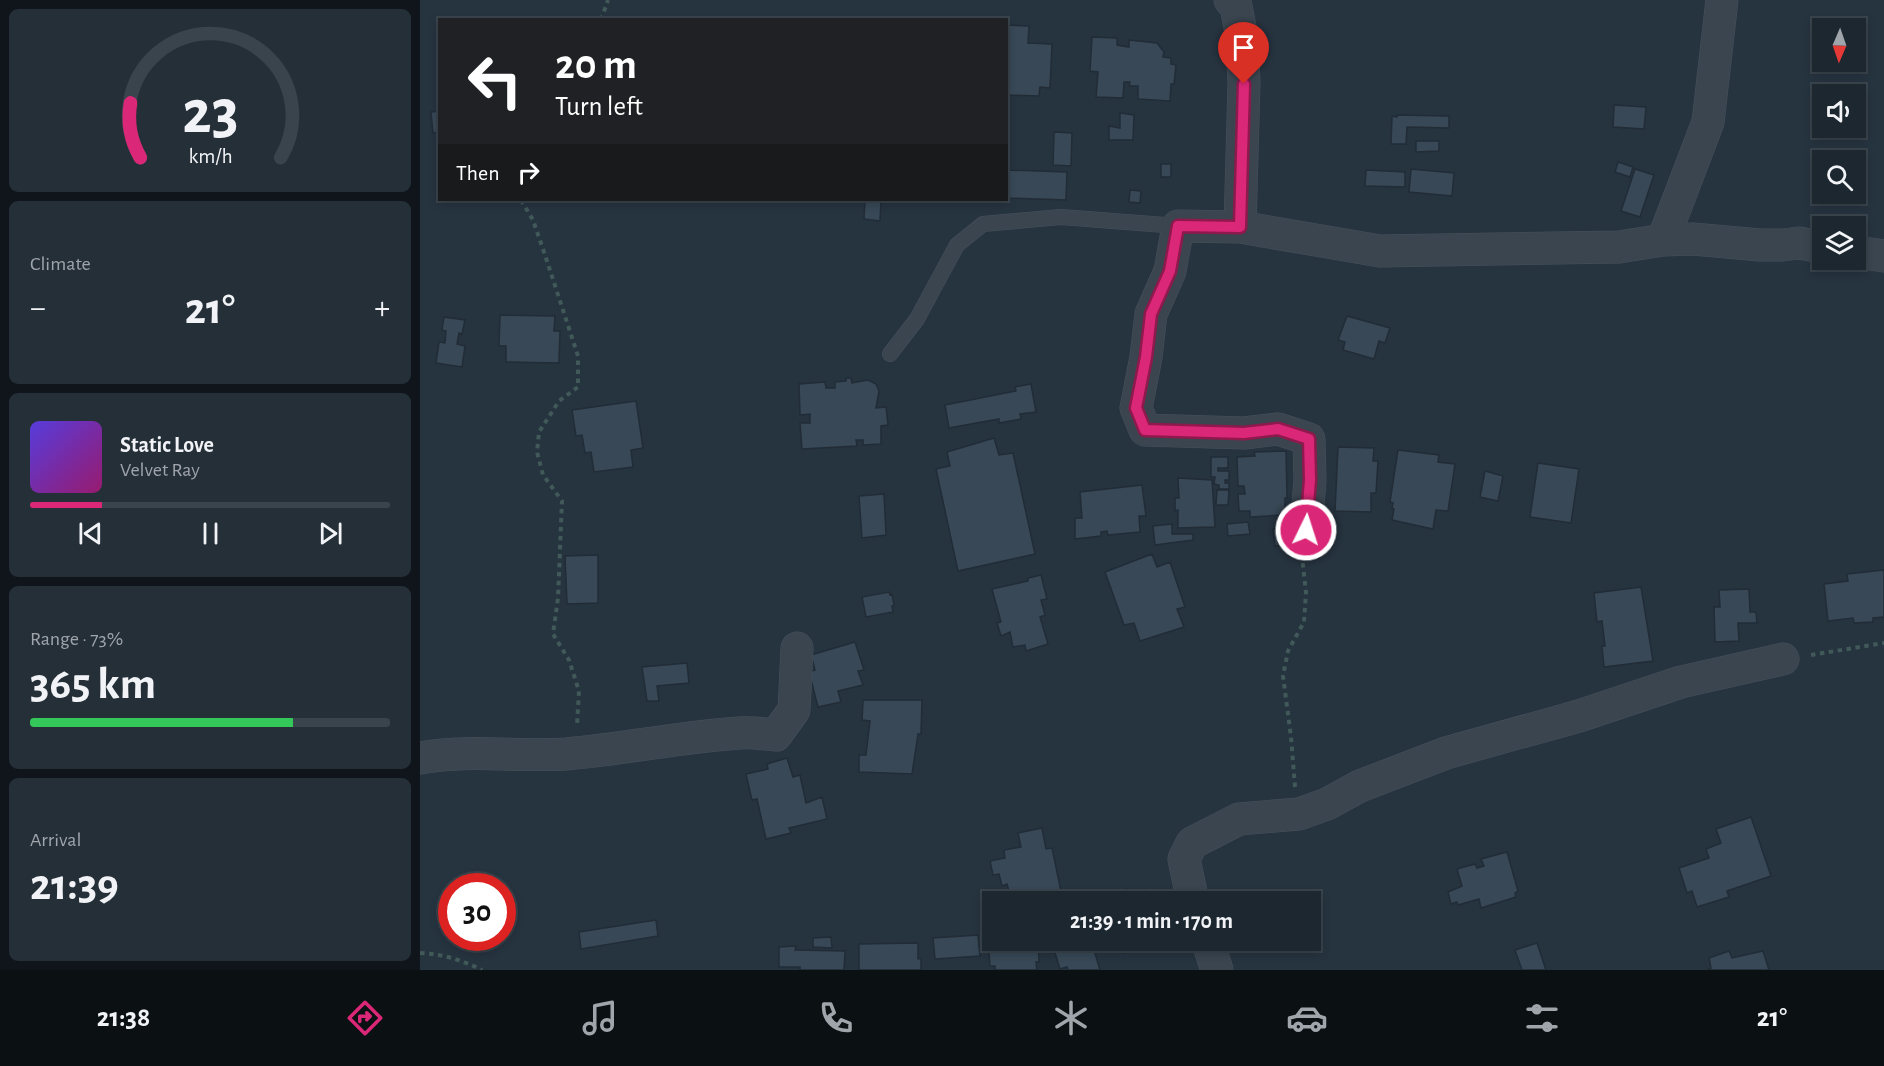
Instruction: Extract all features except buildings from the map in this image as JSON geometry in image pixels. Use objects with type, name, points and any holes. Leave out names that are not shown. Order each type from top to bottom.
[{"type":"street","points":[[1230,0],[1236,6],[1242,38],[1240,227]]},
{"type":"street","points":[[1664,240],[1707,122],[1722,0]]},
{"type":"street","points":[[1306,530],[1310,480],[1309,439],[1278,429],[1244,433],[1145,430],[1140,419],[1136,408],[1146,357],[1151,314],[1170,271],[1178,226],[1240,227],[1380,251],[1619,247],[1664,240],[1693,239],[1760,246],[1799,243],[1812,245]]},
{"type":"street","points":[[1866,253],[1884,256]]},
{"type":"street","points":[[420,758],[440,754],[578,753],[741,733],[776,735],[794,711],[797,648]]},
{"type":"street","points":[[1191,891],[1184,860],[1192,843],[1239,819],[1299,814],[1327,804],[1360,786],[1446,753],[1579,716],[1681,682],[1782,659]]},
{"type":"street","points":[[1211,951],[1217,970]]},
{"type":"lane","points":[[890,354],[917,319],[957,245],[983,224],[1061,217],[1178,226]]},
{"type":"path","points":[[602,18],[608,0]]},
{"type":"path","points":[[522,201],[536,229],[578,356],[578,387],[559,401],[539,432],[537,452],[543,474],[562,501],[558,598],[553,634],[569,660],[579,691],[578,753]]},
{"type":"path","points":[[1299,814],[1283,676],[1288,651],[1304,622],[1306,592],[1302,560],[1306,530]]},
{"type":"path","points":[[1782,659],[1884,643]]},
{"type":"path","points":[[420,953],[463,960],[482,970]]},
{"type":"route","points":[[1244,84],[1240,227],[1178,226],[1170,271],[1151,314],[1146,357],[1136,408],[1145,430],[1244,433],[1278,429],[1309,439],[1310,480],[1306,530]]}]
